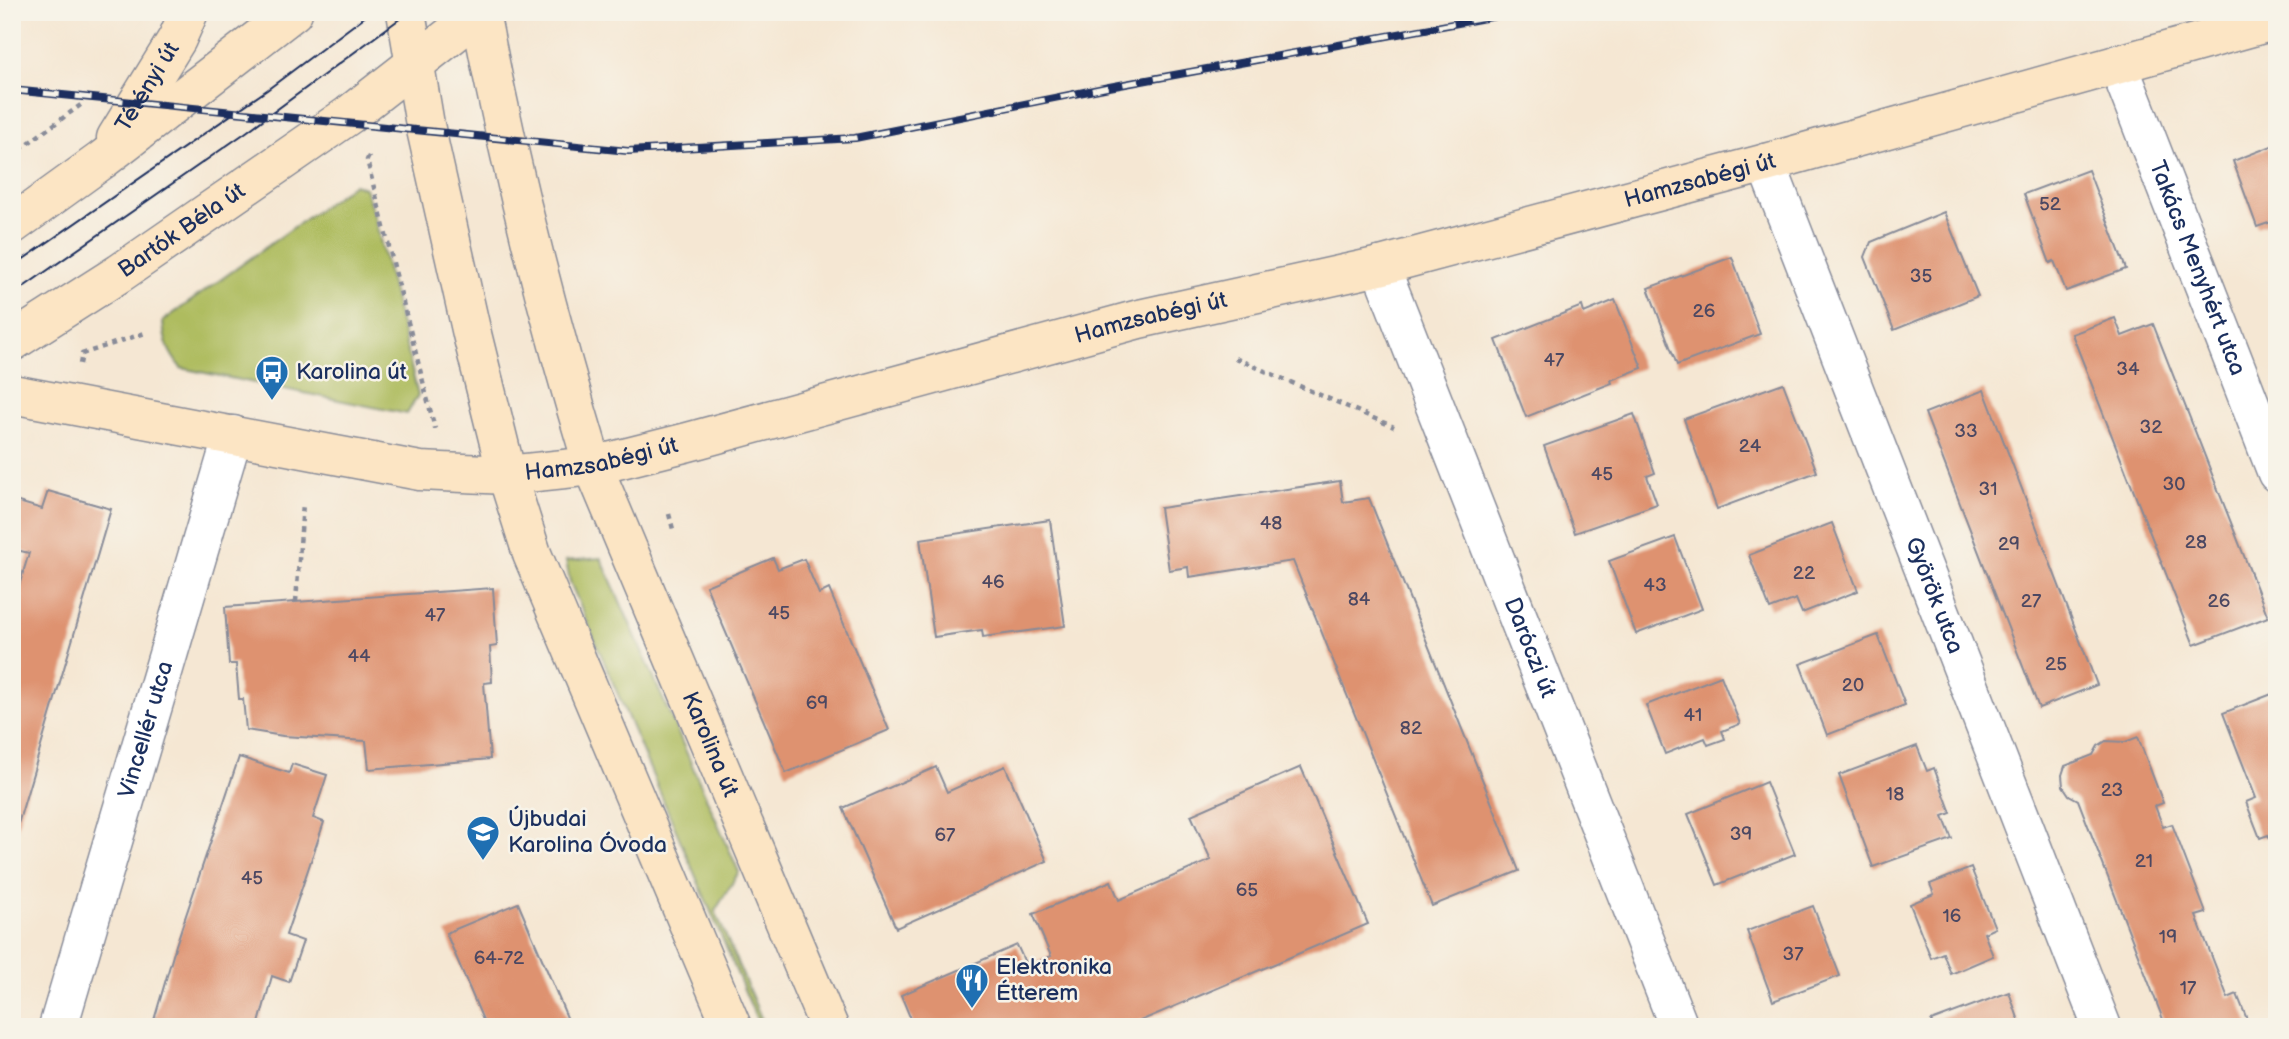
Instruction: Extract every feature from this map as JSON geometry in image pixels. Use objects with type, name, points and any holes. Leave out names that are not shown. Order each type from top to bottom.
[{"type":"street","name":"Tétényi út","points":[[102,160],[177,39],[189,12]]},
{"type":"street","points":[[12,225],[102,160],[293,12]]},
{"type":"street","name":"Bartók Béla út","points":[[12,342],[120,273],[349,115],[480,12]]},
{"type":"street","name":"Karolina út","points":[[480,12],[517,190],[593,466],[829,1027]]},
{"type":"street","points":[[414,13],[414,64],[430,150],[507,475],[532,554],[732,1027]]},
{"type":"street","name":"Bartók Béla út","points":[[349,115],[414,13]]},
{"type":"street","name":"Hamzsabégi út","points":[[12,394],[420,471],[507,475],[593,466],[1139,319],[1380,266],[1766,163],[2277,20]]},
{"type":"street","name":"Takács Menyhért utca","points":[[2118,64],[2277,473]]},
{"type":"street","name":"Györök utca","points":[[1766,163],[2102,1027]]},
{"type":"street","name":"Daróczi út","points":[[1380,266],[1679,1027]]},
{"type":"street","name":"Vincellér utca","points":[[58,1027],[233,435]]},
{"type":"path","points":[[367,160],[435,429]]},
{"type":"path","points":[[82,354],[148,332]]},
{"type":"path","points":[[1235,358],[1394,427]]},
{"type":"path","points":[[296,602],[303,503]]},
{"type":"path","points":[[669,514],[674,533]]},
{"type":"green space","points":[[354,184],[365,188],[374,215],[418,395],[407,414],[181,368],[168,346],[163,321]]},
{"type":"green space","points":[[601,558],[739,872],[715,911],[765,1027],[760,1027],[570,582],[566,561]]},
{"type":"building","points":[[2277,144],[2277,220],[2257,227],[2233,161]]},
{"type":"building","points":[[2088,170],[2126,269],[2066,291],[2054,261],[2050,263],[2024,194]]},
{"type":"building","points":[[1944,212],[1978,296],[1894,330],[1865,257],[1871,242]]},
{"type":"building","points":[[1732,257],[1760,334],[1677,365],[1648,288]]},
{"type":"building","points":[[1615,300],[1642,368],[1611,380],[1612,383],[1526,417],[1496,340],[1582,306],[1584,313]]},
{"type":"building","points":[[2115,318],[2122,336],[2153,324],[2268,617],[2194,645],[2072,334]]},
{"type":"building","points":[[1783,383],[1817,472],[1717,509],[1684,419]]},
{"type":"building","points":[[1984,390],[2097,685],[2039,708],[1925,413]]},
{"type":"building","points":[[1634,414],[1655,473],[1647,476],[1657,504],[1575,533],[1544,446]]},
{"type":"building","points":[[1340,481],[1343,502],[1369,498],[1519,871],[1432,906],[1293,561],[1189,577],[1188,567],[1169,570],[1160,508]]},
{"type":"building","points":[[48,491],[111,509],[13,841],[12,609],[29,553],[12,549],[12,500],[42,509]]},
{"type":"building","points":[[1050,520],[1065,626],[983,637],[982,630],[934,637],[920,539]]},
{"type":"building","points":[[1832,523],[1858,591],[1802,613],[1796,599],[1770,609],[1749,555]]},
{"type":"building","points":[[1675,537],[1702,609],[1636,634],[1609,561]]},
{"type":"building","points":[[773,558],[778,569],[804,559],[819,594],[829,589],[889,730],[786,773],[706,586]]},
{"type":"building","points":[[493,588],[497,646],[490,647],[492,682],[484,683],[490,759],[369,769],[366,741],[283,736],[246,730],[243,699],[239,699],[236,664],[229,664],[225,607]]},
{"type":"building","points":[[1878,635],[1905,705],[1827,735],[1800,664]]},
{"type":"building","points":[[1721,676],[1740,724],[1722,731],[1725,739],[1708,745],[1705,738],[1665,754],[1646,705]]},
{"type":"building","points":[[2277,692],[2277,856],[2268,835],[2260,838],[2246,802],[2256,798],[2223,713]]},
{"type":"building","points":[[2138,737],[2163,803],[2155,806],[2163,827],[2172,824],[2206,913],[2196,916],[2228,998],[2237,994],[2250,1027],[2166,1027],[2078,800],[2069,795],[2063,786],[2065,766],[2093,755],[2098,746],[2106,741],[2125,742]]},
{"type":"building","points":[[1917,746],[1927,771],[1934,768],[1951,813],[1943,816],[1952,839],[1873,867],[1839,775]]},
{"type":"building","points":[[239,757],[289,773],[292,764],[327,775],[313,818],[324,822],[286,935],[303,941],[289,982],[272,976],[258,1027],[152,1027],[176,945]]},
{"type":"building","points":[[1005,766],[1047,861],[896,928],[843,808],[936,767],[947,792]]},
{"type":"building","points":[[1301,767],[1368,924],[1126,1027],[914,1027],[901,995],[1017,945],[1027,967],[1051,956],[1033,914],[1111,881],[1119,900],[1211,860],[1191,815]]},
{"type":"building","points":[[1766,782],[1795,854],[1717,885],[1688,814]]},
{"type":"building","points":[[1971,868],[1995,928],[1984,933],[1993,956],[1951,974],[1943,953],[1931,958],[1910,904],[1934,894],[1930,884]]},
{"type":"building","points":[[518,903],[571,1027],[486,1027],[446,933]]},
{"type":"building","points":[[1813,906],[1840,976],[1773,1001],[1747,931]]},
{"type":"building","points":[[2009,992],[2021,1027],[1933,1027],[1931,1021]]},
{"type":"tram line","points":[[12,267],[267,90],[371,12]]},
{"type":"tram line","points":[[12,295],[245,133],[409,12]]},
{"type":"railway","points":[[12,90],[628,151],[855,138],[1109,87],[1518,12]]},
{"type":"place","name":"Karolina út","points":[[272,402]]},
{"type":"place","name":"Újbudai Karolina Óvoda","points":[[483,862]]},
{"type":"place","name":"Elektronika Étterem","points":[[972,1010]]}]
